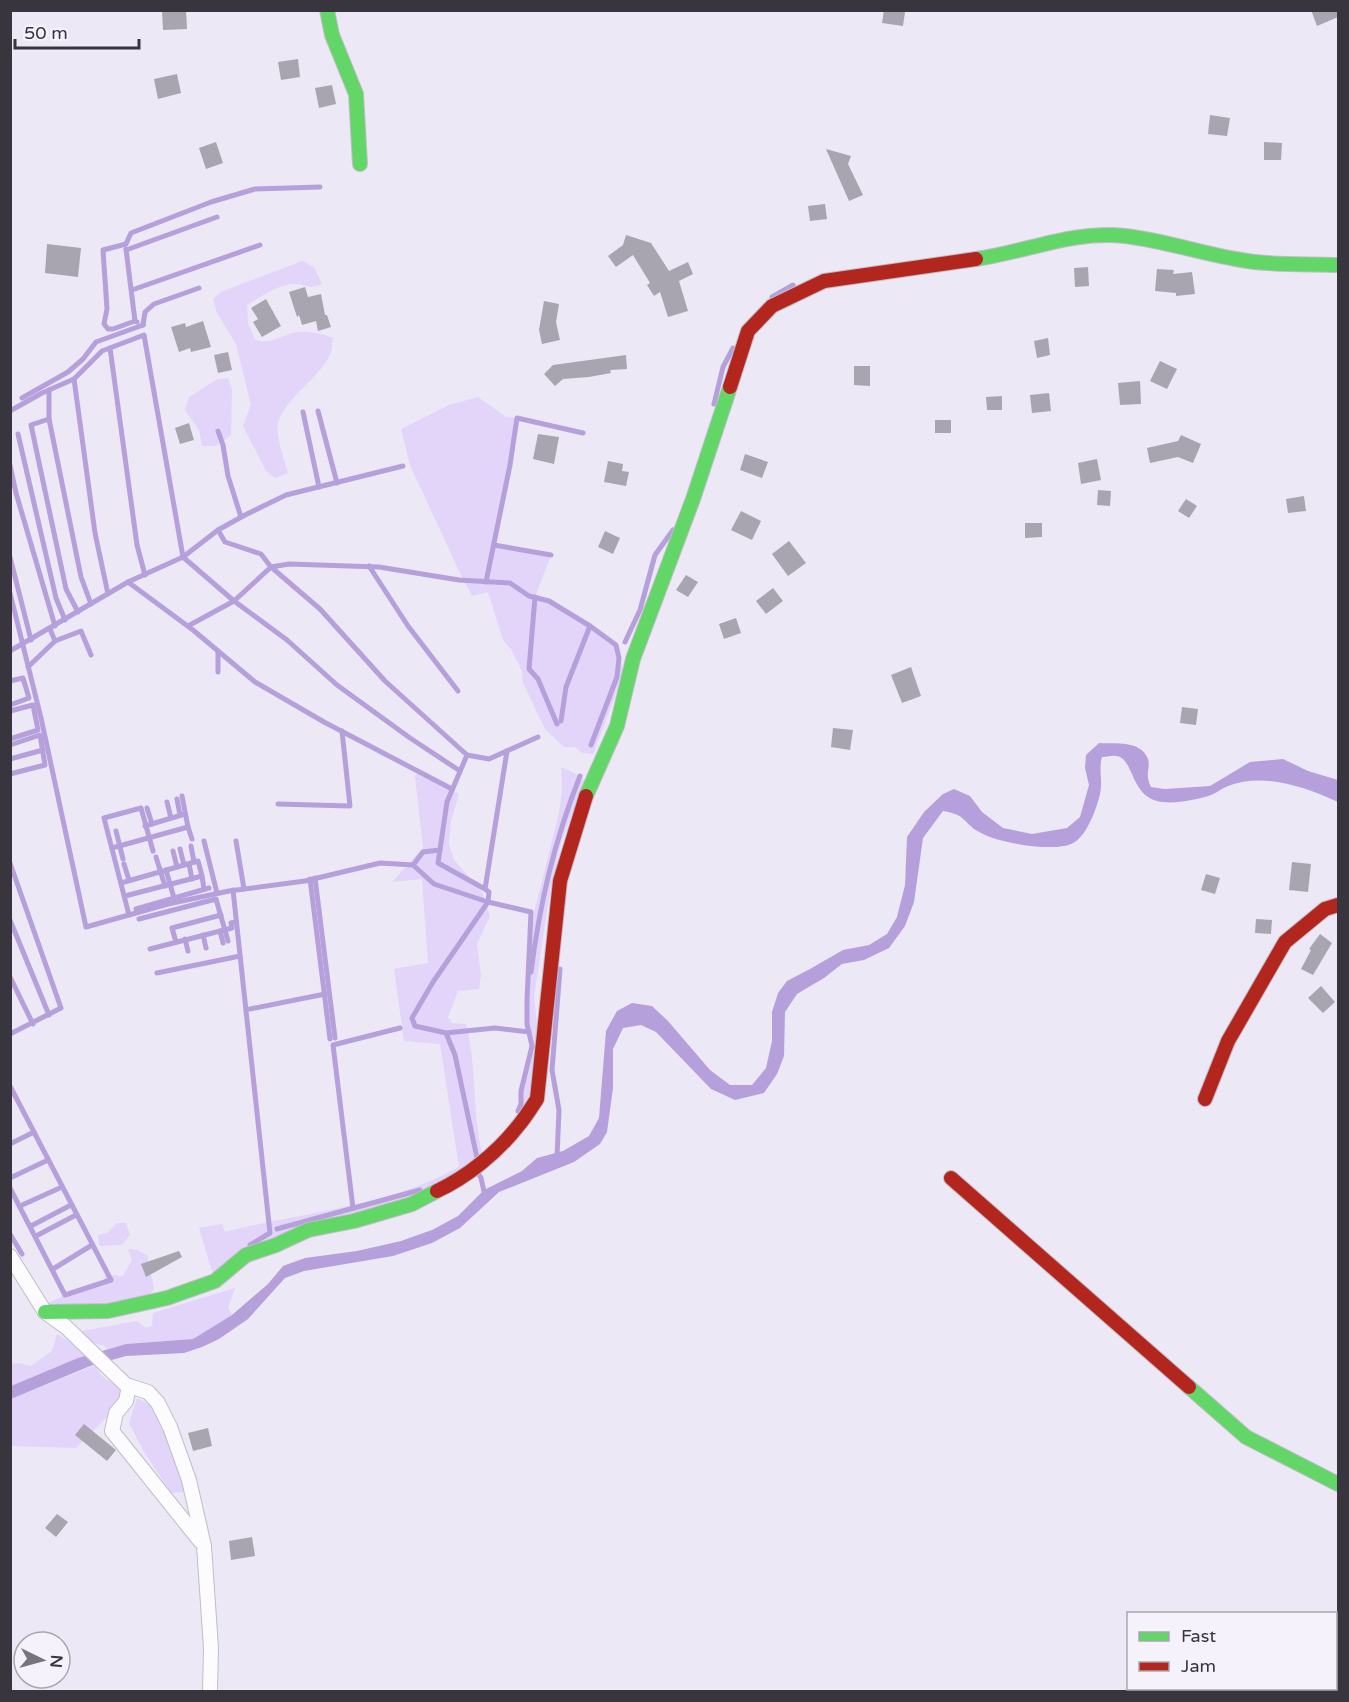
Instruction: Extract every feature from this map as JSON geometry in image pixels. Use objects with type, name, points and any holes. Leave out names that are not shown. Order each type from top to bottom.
[{"type":"street","points":[[327,10],[332,35],[356,94],[360,164]]},
{"type":"street","points":[[45,1312],[108,1311],[167,1298],[215,1281],[246,1255],[276,1245],[308,1230],[354,1221],[412,1204],[450,1185],[486,1158],[518,1127],[537,1099],[560,882],[589,787],[617,726],[633,659],[693,499],[748,331],[772,306],[824,281],[1002,255],[1052,241],[1083,236],[1124,236],[1255,262],[1338,265]]},
{"type":"street","points":[[1205,1099],[1228,1041],[1285,942],[1325,909],[1338,905]]},
{"type":"street","points":[[951,1178],[1246,1437],[1338,1484]]},
{"type":"street","points":[[10,1256],[45,1312],[66,1327],[128,1385],[148,1392],[158,1403],[170,1427],[189,1480],[204,1546],[211,1648],[210,1692]]},
{"type":"street","points":[[128,1385],[126,1401],[116,1413],[112,1431],[204,1546]]},
{"type":"shaded area","points":[[302,261],[314,267],[322,284],[313,287],[284,285],[247,305],[248,323],[255,340],[268,341],[302,332],[333,338],[331,352],[320,370],[282,413],[277,428],[288,473],[275,478],[266,471],[243,426],[251,405],[236,344],[217,313],[213,299],[221,292]]},
{"type":"shaded area","points":[[228,378],[232,390],[231,435],[216,446],[202,446],[199,430],[185,410],[189,397],[216,380]]},
{"type":"shaded area","points":[[478,397],[506,417],[517,418],[494,545],[551,555],[535,597],[549,601],[616,645],[623,669],[593,754],[582,753],[575,747],[564,747],[545,729],[523,683],[522,671],[511,649],[503,640],[488,592],[472,596],[410,465],[401,429],[449,405]]},
{"type":"shaded area","points":[[1099,743],[1127,744],[1145,753],[1148,759],[1148,778],[1151,787],[1165,789],[1210,786],[1250,762],[1283,759],[1308,771],[1338,780],[1338,802],[1284,783],[1256,780],[1228,786],[1211,795],[1191,800],[1157,801],[1142,791],[1122,758],[1113,756],[1102,757],[1100,792],[1095,810],[1081,836],[1071,844],[1039,847],[1000,840],[975,830],[961,817],[943,811],[923,838],[914,902],[905,926],[889,948],[864,960],[842,964],[797,994],[785,1012],[784,1056],[777,1074],[764,1093],[735,1100],[711,1089],[656,1032],[641,1025],[623,1028],[613,1049],[613,1088],[607,1132],[600,1144],[574,1162],[499,1192],[460,1228],[432,1243],[393,1256],[304,1271],[285,1278],[248,1319],[219,1339],[202,1347],[184,1353],[126,1356],[90,1366],[11,1399],[11,1386],[78,1358],[126,1344],[193,1339],[232,1315],[268,1284],[283,1266],[305,1258],[357,1251],[401,1241],[432,1230],[458,1216],[484,1190],[522,1171],[537,1158],[563,1151],[589,1136],[599,1118],[606,1031],[617,1011],[632,1003],[652,1006],[710,1070],[730,1085],[752,1085],[766,1068],[772,1041],[772,1012],[778,993],[787,981],[843,950],[869,945],[887,934],[897,917],[905,885],[907,837],[924,812],[943,794],[954,789],[970,796],[982,812],[1003,828],[1032,834],[1067,828],[1080,817],[1089,785],[1085,768],[1086,755]]},
{"type":"shaded area","points":[[561,767],[580,776],[584,781],[561,843],[551,886],[534,997],[540,1054],[534,1099],[514,1120],[521,1104],[521,1091],[532,1046],[527,1024],[527,979],[534,913],[559,813],[562,789]]},
{"type":"shaded area","points":[[419,771],[459,794],[451,821],[449,844],[454,860],[482,892],[490,916],[477,944],[481,975],[479,989],[458,991],[448,1017],[452,1023],[466,1024],[472,1056],[482,1153],[450,1181],[214,1278],[199,1228],[222,1224],[225,1232],[374,1200],[432,1180],[459,1167],[440,1044],[404,1041],[394,969],[428,963],[422,879],[392,882],[423,848],[415,776]]},
{"type":"shaded area","points":[[117,1223],[126,1223],[130,1235],[122,1245],[99,1246],[98,1235],[107,1233]]},
{"type":"shaded area","points":[[128,1249],[147,1255],[154,1289],[132,1313],[44,1305],[65,1295],[104,1282],[105,1275],[123,1276],[132,1260]]},
{"type":"shaded area","points":[[235,1288],[228,1307],[232,1315],[193,1339],[126,1344],[107,1349],[91,1341],[82,1331],[137,1321],[146,1328],[152,1326],[153,1313]]},
{"type":"shaded area","points":[[57,1334],[81,1349],[86,1355],[11,1386],[11,1364],[31,1366],[52,1351]]},
{"type":"shaded area","points":[[95,1365],[102,1376],[125,1392],[111,1413],[76,1448],[11,1446],[11,1399]]},
{"type":"shaded area","points":[[137,1398],[149,1405],[162,1422],[186,1492],[171,1493],[143,1450],[129,1423]]},
{"type":"building","points":[[162,10],[186,10],[187,29],[163,30]]},
{"type":"building","points":[[884,10],[905,12],[903,26],[882,23]]},
{"type":"building","points":[[1311,10],[1338,10],[1338,17],[1317,26]]},
{"type":"building","points":[[298,59],[300,77],[281,80],[278,62]]},
{"type":"building","points":[[177,74],[181,93],[158,99],[154,79]]},
{"type":"building","points":[[332,85],[336,104],[319,108],[315,88]]},
{"type":"building","points":[[1210,115],[1230,118],[1227,136],[1208,134]]},
{"type":"building","points":[[216,142],[223,163],[206,169],[199,148]]},
{"type":"building","points":[[1264,142],[1282,143],[1281,160],[1264,160]]},
{"type":"building","points":[[826,149],[851,156],[848,164],[863,195],[849,201]]},
{"type":"building","points":[[825,204],[827,219],[810,221],[808,206]]},
{"type":"building","points":[[626,235],[651,243],[669,271],[688,262],[693,274],[679,281],[688,311],[668,317],[660,292],[654,296],[647,285],[650,283],[633,255],[616,267],[608,256],[623,245]]},
{"type":"building","points":[[47,244],[81,248],[78,277],[45,273]]},
{"type":"building","points":[[1088,267],[1089,286],[1075,287],[1074,268]]},
{"type":"building","points":[[1157,269],[1174,270],[1173,274],[1192,272],[1195,294],[1176,296],[1176,293],[1155,291]]},
{"type":"building","points":[[305,287],[308,297],[321,294],[325,315],[331,327],[318,331],[316,321],[302,325],[289,292]]},
{"type":"building","points":[[266,299],[281,326],[262,337],[253,322],[258,319],[251,308]]},
{"type":"building","points":[[544,301],[559,304],[556,322],[560,340],[542,344],[539,330]]},
{"type":"building","points":[[203,321],[211,347],[191,352],[190,348],[179,352],[171,327],[185,323],[186,327]]},
{"type":"building","points":[[1048,338],[1050,355],[1037,358],[1034,341]]},
{"type":"building","points":[[228,352],[232,370],[218,373],[214,355]]},
{"type":"building","points":[[626,355],[627,369],[610,370],[611,373],[589,377],[563,379],[555,386],[544,374],[553,365]]},
{"type":"building","points":[[1160,361],[1177,369],[1167,389],[1150,381]]},
{"type":"building","points":[[854,366],[870,366],[870,386],[854,385]]},
{"type":"building","points":[[1140,381],[1141,404],[1120,405],[1118,383]]},
{"type":"building","points":[[1049,393],[1051,411],[1032,413],[1030,395]]},
{"type":"building","points":[[1002,396],[1002,410],[987,410],[986,397]]},
{"type":"building","points":[[935,420],[951,420],[951,433],[935,433]]},
{"type":"building","points":[[189,423],[194,440],[180,444],[175,428]]},
{"type":"building","points":[[538,434],[559,437],[554,464],[533,459]]},
{"type":"building","points":[[1181,435],[1201,444],[1193,463],[1178,457],[1150,463],[1147,448],[1178,441]]},
{"type":"building","points":[[745,454],[768,462],[762,478],[740,470]]},
{"type":"building","points":[[1097,459],[1101,480],[1081,484],[1078,463]]},
{"type":"building","points":[[608,461],[623,464],[622,471],[629,472],[626,486],[604,482]]},
{"type":"building","points":[[1098,490],[1111,491],[1110,506],[1097,505]]},
{"type":"building","points":[[1304,496],[1306,511],[1288,513],[1286,499]]},
{"type":"building","points":[[1186,499],[1197,506],[1189,518],[1178,511]]},
{"type":"building","points":[[741,511],[761,521],[752,540],[731,530]]},
{"type":"building","points":[[1025,523],[1042,523],[1042,537],[1025,538]]},
{"type":"building","points":[[605,531],[620,538],[613,554],[598,547]]},
{"type":"building","points":[[789,541],[806,563],[788,576],[772,554]]},
{"type":"building","points":[[686,575],[698,582],[688,597],[676,590]]},
{"type":"building","points":[[773,588],[783,601],[766,614],[756,601]]},
{"type":"building","points":[[736,618],[741,633],[724,639],[719,624]]},
{"type":"building","points":[[911,667],[921,696],[902,703],[891,675]]},
{"type":"building","points":[[1182,707],[1198,709],[1196,725],[1180,723]]},
{"type":"building","points":[[833,728],[853,730],[850,750],[831,747]]},
{"type":"building","points":[[1292,862],[1311,864],[1308,892],[1289,890]]},
{"type":"building","points":[[1206,874],[1220,878],[1215,894],[1201,890]]},
{"type":"building","points":[[1256,919],[1272,920],[1271,934],[1255,933]]},
{"type":"building","points":[[1320,934],[1332,943],[1313,975],[1301,969],[1311,950],[1309,949]]},
{"type":"building","points":[[1321,986],[1335,1002],[1323,1013],[1308,998]]},
{"type":"building","points":[[179,1251],[182,1257],[146,1277],[141,1264]]},
{"type":"building","points":[[84,1424],[116,1450],[107,1461],[75,1435]]},
{"type":"building","points":[[208,1428],[212,1446],[193,1451],[188,1433]]},
{"type":"building","points":[[57,1514],[68,1522],[56,1537],[45,1528]]},
{"type":"building","points":[[252,1537],[255,1556],[231,1560],[229,1541]]},
{"type":"waterway","points":[[135,321],[113,329],[108,329],[104,324],[107,309],[103,250],[126,244],[131,233],[211,202],[255,189],[320,187]]},
{"type":"waterway","points":[[126,250],[217,217]]},
{"type":"waterway","points":[[132,290],[260,245]]},
{"type":"waterway","points":[[126,249],[135,321],[137,322]]},
{"type":"waterway","points":[[772,297],[793,285]]},
{"type":"waterway","points":[[143,325],[145,312],[154,304],[199,288]]},
{"type":"waterway","points":[[22,398],[68,372],[83,359],[96,342],[143,325]]},
{"type":"waterway","points":[[108,594],[95,533],[74,379],[102,351],[144,335],[183,557],[234,601],[287,640],[337,685],[460,771]]},
{"type":"waterway","points":[[110,348],[137,545],[145,575]]},
{"type":"waterway","points":[[714,404],[723,367],[733,348]]},
{"type":"waterway","points":[[10,411],[74,379]]},
{"type":"waterway","points":[[49,390],[49,419],[81,577],[91,604]]},
{"type":"waterway","points":[[318,411],[337,483]]},
{"type":"waterway","points":[[303,412],[319,487]]},
{"type":"waterway","points":[[486,582],[510,465],[517,418],[583,433]]},
{"type":"waterway","points":[[49,419],[31,425],[66,589],[78,612]]},
{"type":"waterway","points":[[218,431],[223,445],[228,476],[241,517]]},
{"type":"waterway","points":[[18,434],[56,598],[65,620]]},
{"type":"waterway","points":[[10,465],[55,626]]},
{"type":"waterway","points":[[10,651],[128,582],[183,557],[218,530],[286,495],[403,466]]},
{"type":"waterway","points":[[218,530],[225,542],[261,554],[271,567],[289,564],[379,567],[459,580],[510,583],[529,596],[549,601],[616,645],[619,658],[617,677],[591,745]]},
{"type":"waterway","points":[[625,642],[640,610],[655,555],[673,530]]},
{"type":"waterway","points":[[494,545],[551,555]]},
{"type":"waterway","points":[[10,557],[31,640]]},
{"type":"waterway","points":[[369,566],[408,626],[458,691]]},
{"type":"waterway","points":[[188,626],[234,601],[271,567],[320,609],[385,681],[467,755],[489,759],[538,737]]},
{"type":"waterway","points":[[128,582],[193,630],[255,682],[324,722],[452,789]]},
{"type":"waterway","points":[[10,593],[41,718],[86,927],[168,904],[229,891],[305,881],[380,863],[413,865],[434,884],[488,902],[531,912],[527,1024],[532,1046],[518,1111]]},
{"type":"waterway","points":[[535,597],[529,669],[538,679],[557,724]]},
{"type":"waterway","points":[[561,721],[566,687],[590,626]]},
{"type":"waterway","points":[[50,629],[55,641],[81,631],[91,655]]},
{"type":"waterway","points":[[28,667],[55,641]]},
{"type":"waterway","points":[[218,651],[218,672]]},
{"type":"waterway","points":[[10,681],[23,678],[29,698],[10,705]]},
{"type":"waterway","points":[[10,711],[33,705],[38,730],[10,739]]},
{"type":"waterway","points":[[278,804],[350,806],[342,731]]},
{"type":"waterway","points":[[10,745],[40,735],[45,765],[10,774]]},
{"type":"waterway","points":[[10,759],[43,750]]},
{"type":"waterway","points":[[477,1158],[455,1055],[446,1033],[415,1026],[412,1018],[433,982],[488,902],[489,892],[485,889],[507,751]]},
{"type":"waterway","points":[[467,755],[447,802],[438,863],[485,889]]},
{"type":"waterway","points":[[531,972],[549,872],[580,776]]},
{"type":"waterway","points":[[112,848],[188,827],[182,796]]},
{"type":"waterway","points":[[177,799],[180,815]]},
{"type":"waterway","points":[[167,802],[171,818]]},
{"type":"waterway","points":[[129,915],[104,818],[141,808],[153,851]]},
{"type":"waterway","points":[[147,808],[152,824]]},
{"type":"waterway","points":[[145,826],[185,814]]},
{"type":"waterway","points":[[188,827],[192,839]]},
{"type":"waterway","points":[[116,831],[123,859]]},
{"type":"waterway","points":[[204,841],[217,893]]},
{"type":"waterway","points":[[236,841],[244,889]]},
{"type":"waterway","points":[[191,846],[194,862]]},
{"type":"waterway","points":[[180,849],[184,865]]},
{"type":"waterway","points":[[413,865],[423,852],[440,850]]},
{"type":"waterway","points":[[173,851],[177,867]]},
{"type":"waterway","points":[[156,857],[165,886]]},
{"type":"waterway","points":[[121,883],[198,861],[202,876]]},
{"type":"waterway","points":[[10,863],[61,1008],[10,1034]]},
{"type":"waterway","points":[[124,864],[129,880]]},
{"type":"waterway","points":[[189,864],[192,879]]},
{"type":"waterway","points":[[166,870],[174,898]]},
{"type":"waterway","points":[[125,896],[202,876],[204,889]]},
{"type":"waterway","points":[[315,878],[335,1038]]},
{"type":"waterway","points":[[310,879],[330,1039]]},
{"type":"waterway","points":[[136,909],[209,888]]},
{"type":"waterway","points":[[233,890],[270,1233],[250,1245]]},
{"type":"waterway","points":[[139,919],[216,899],[228,941]]},
{"type":"waterway","points":[[176,942],[172,928],[221,915]]},
{"type":"waterway","points":[[10,920],[49,1015]]},
{"type":"waterway","points":[[150,949],[232,928],[231,923],[236,922]]},
{"type":"waterway","points":[[220,931],[223,943]]},
{"type":"waterway","points":[[203,935],[206,948]]},
{"type":"waterway","points":[[185,939],[188,951]]},
{"type":"waterway","points":[[157,973],[240,956]]},
{"type":"waterway","points":[[557,1157],[559,1110],[552,1070],[560,969]]},
{"type":"waterway","points":[[10,977],[33,1024]]},
{"type":"waterway","points":[[250,1009],[325,994]]},
{"type":"waterway","points":[[353,1208],[333,1045],[400,1028]]},
{"type":"waterway","points":[[446,1033],[495,1028],[529,1032]]},
{"type":"waterway","points":[[10,1086],[111,1280],[65,1295],[10,1188]]},
{"type":"waterway","points":[[10,1144],[34,1132]]},
{"type":"waterway","points":[[10,1178],[48,1160]]},
{"type":"waterway","points":[[477,1171],[485,1196]]},
{"type":"waterway","points":[[20,1206],[62,1187]]},
{"type":"waterway","points":[[277,1229],[420,1190]]},
{"type":"waterway","points":[[31,1226],[71,1205]]},
{"type":"waterway","points":[[36,1236],[76,1215]]},
{"type":"waterway","points":[[10,1234],[22,1254]]},
{"type":"waterway","points":[[53,1269],[92,1245]]},
{"type":"traffic: fast","points":[[327,10],[332,35],[356,94],[360,164]]},
{"type":"traffic: fast","points":[[976,259],[1068,239],[1106,235],[1158,241],[1222,257],[1255,262],[1338,265]]},
{"type":"traffic: fast","points":[[586,796],[617,726],[633,659],[693,499],[730,387]]},
{"type":"traffic: fast","points":[[45,1312],[108,1311],[167,1298],[215,1281],[246,1255],[276,1245],[308,1230],[354,1221],[412,1204],[437,1191]]},
{"type":"traffic: fast","points":[[1189,1387],[1246,1437],[1338,1484]]},
{"type":"traffic: jam","points":[[730,387],[748,331],[772,306],[824,281],[976,259]]},
{"type":"traffic: jam","points":[[437,1191],[460,1179],[491,1154],[521,1123],[537,1099],[560,881],[586,796]]},
{"type":"traffic: jam","points":[[1205,1099],[1228,1041],[1285,942],[1325,909],[1338,905]]},
{"type":"traffic: jam","points":[[951,1178],[1189,1387]]}]
